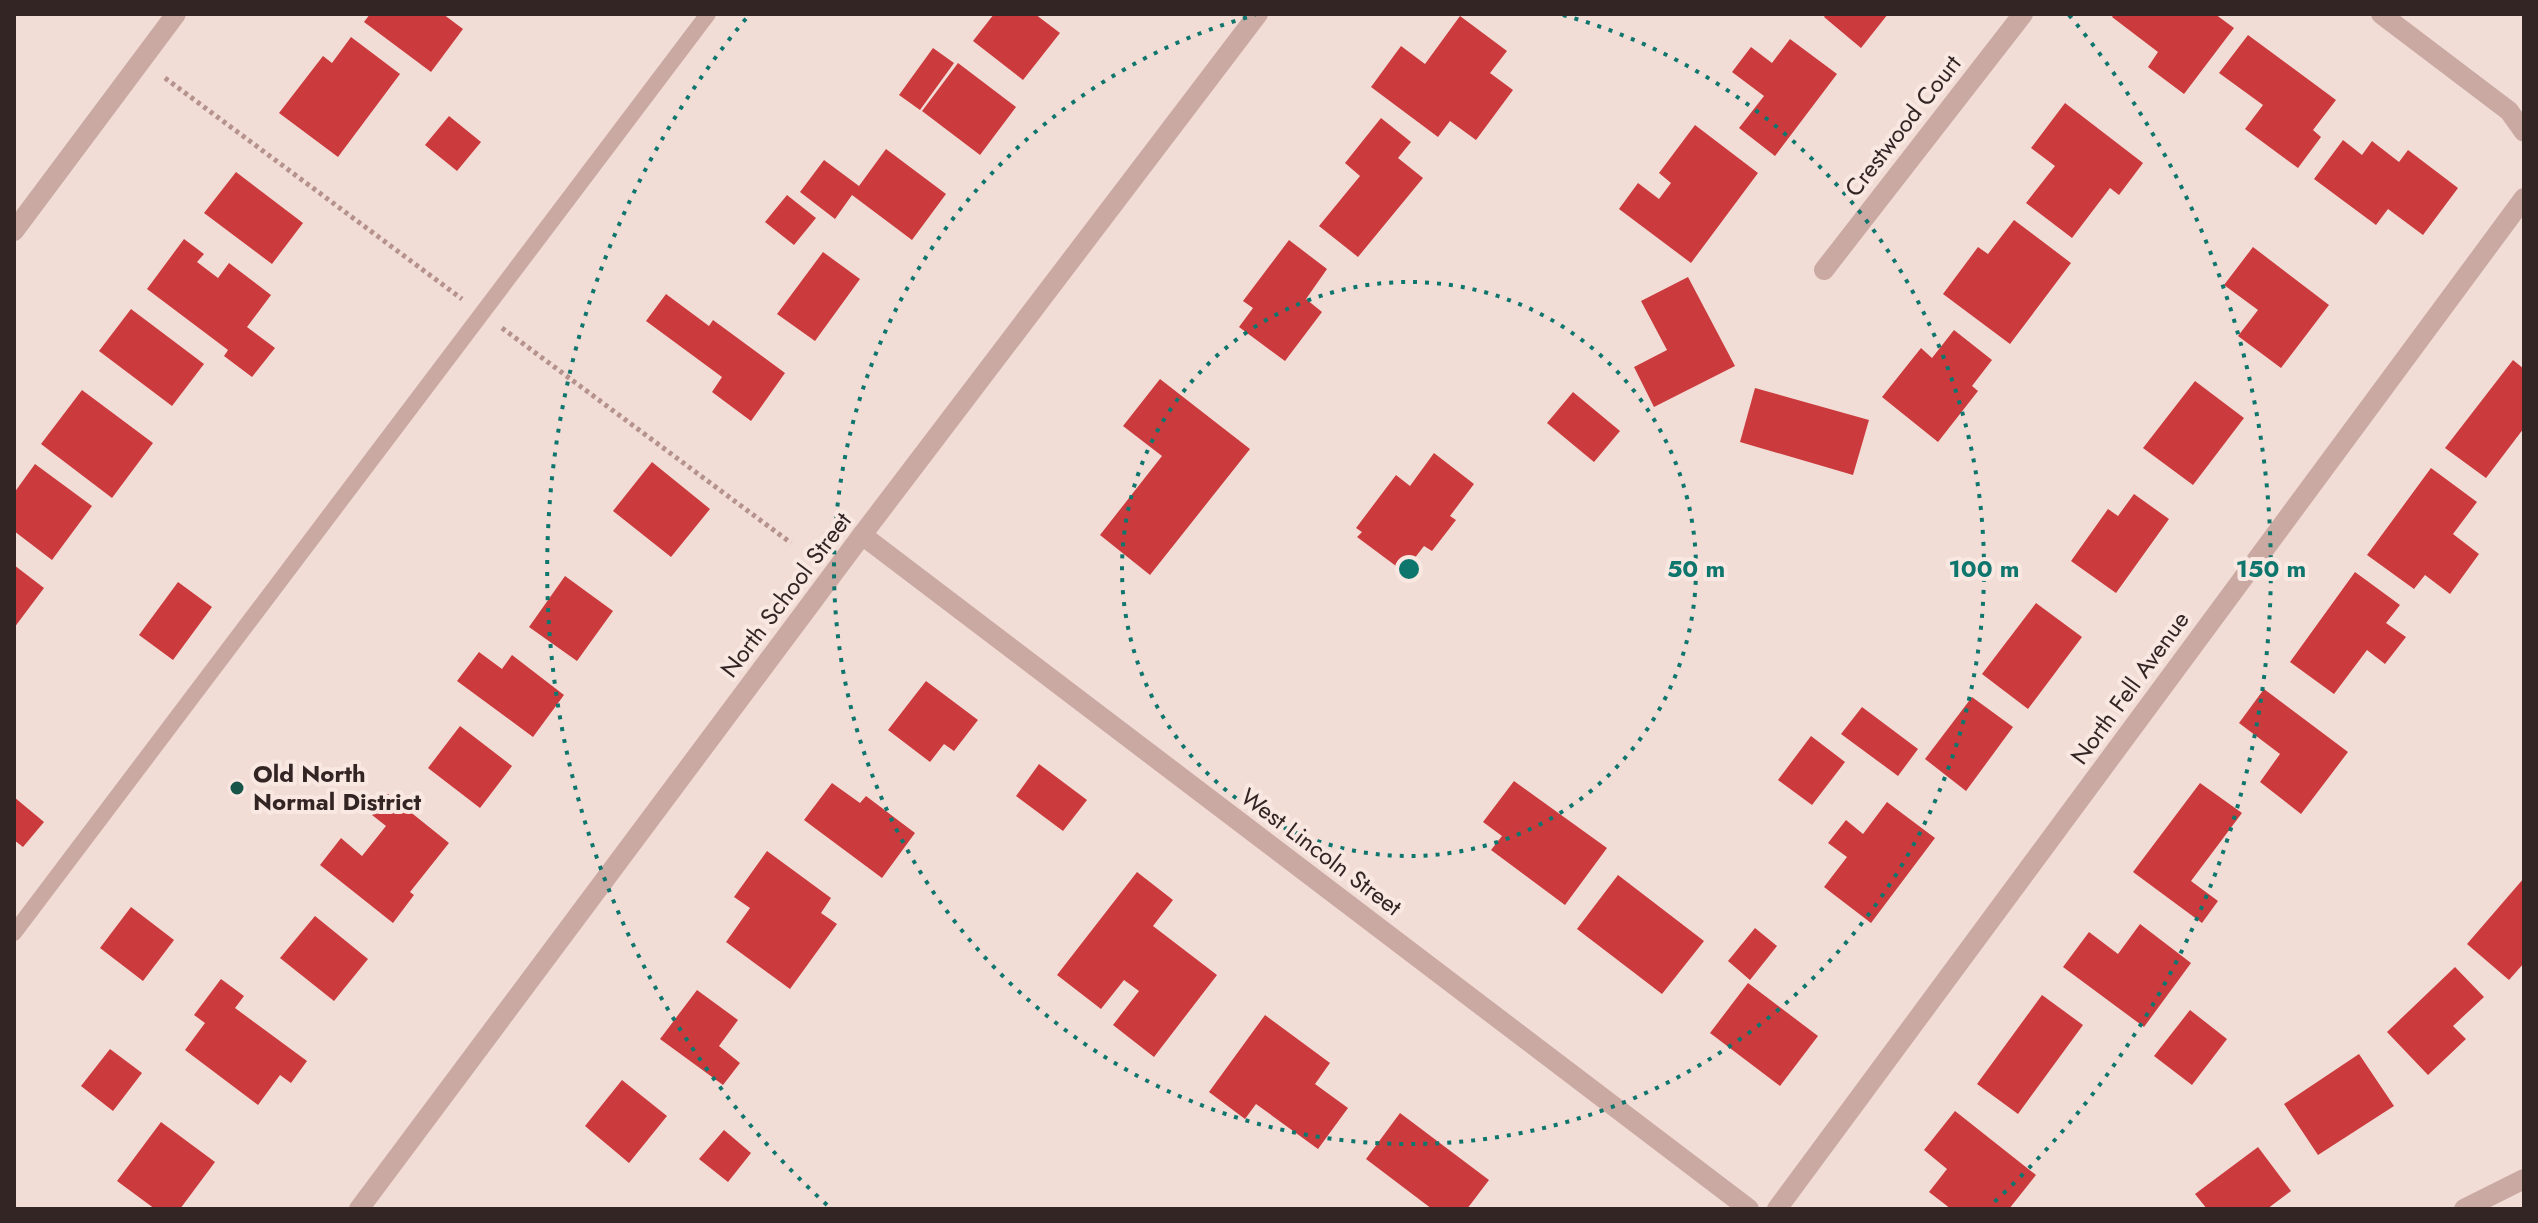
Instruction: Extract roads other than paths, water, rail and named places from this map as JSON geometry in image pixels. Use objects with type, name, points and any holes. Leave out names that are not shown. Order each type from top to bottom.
[{"type":"street","points":[[14,231],[176,14]]},
{"type":"street","name":"North School Street","points":[[359,1209],[862,535],[1258,14]]},
{"type":"street","name":"Crestwood Court","points":[[1824,270],[2023,14]]},
{"type":"street","points":[[2381,14],[2509,111],[2524,132]]},
{"type":"street","name":"North Fell Avenue","points":[[1777,1209],[2524,198]]},
{"type":"street","name":"West Lincoln Street","points":[[862,535],[1749,1209]]},
{"type":"street","points":[[2464,1209],[2524,1179]]},
{"type":"lane","points":[[14,933],[708,14]]},
{"type":"place","name":"Old North Normal District","points":[[237,788]]}]
